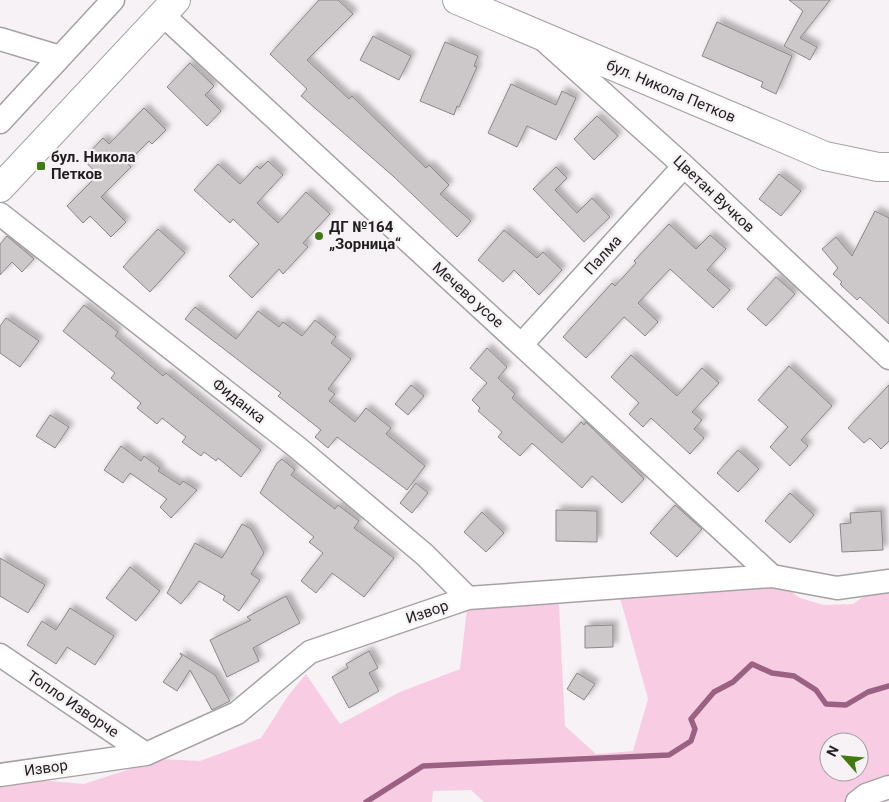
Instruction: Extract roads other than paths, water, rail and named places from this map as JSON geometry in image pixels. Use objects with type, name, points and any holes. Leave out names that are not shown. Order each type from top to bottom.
[{"type":"street","points":[[0,122],[113,0]]},
{"type":"street","name":"бул. Никола Петков","points":[[457,0],[826,156],[878,167],[889,167]]},
{"type":"street","points":[[0,188],[169,7]]},
{"type":"street","name":"Мечево усое","points":[[169,7],[522,344],[772,576]]},
{"type":"street","name":"Цветан Вучков","points":[[536,33],[684,166],[889,358]]},
{"type":"street","points":[[0,39],[60,57]]},
{"type":"street","name":"Палма","points":[[522,344],[684,166]]},
{"type":"street","name":"Фиданка","points":[[0,214],[298,448],[425,555],[468,598]]},
{"type":"street","name":"Извор","points":[[0,775],[146,754],[237,713],[310,652],[468,598],[772,576],[837,588],[889,581]]},
{"type":"street","name":"Топло Изворче","points":[[0,655],[146,754]]},
{"type":"street","points":[[857,802],[866,795],[889,787]]},
{"type":"waterway","points":[[366,802],[423,766],[669,755],[691,741],[695,729],[691,719],[714,692],[733,682],[752,664],[772,673],[794,676],[816,690],[826,704],[846,705],[868,692],[889,686]]},
{"type":"place","name":"бул. Никола Петков","points":[[41,166]]},
{"type":"place","name":"ДГ №164 „Зорница“","points":[[319,236]]}]
